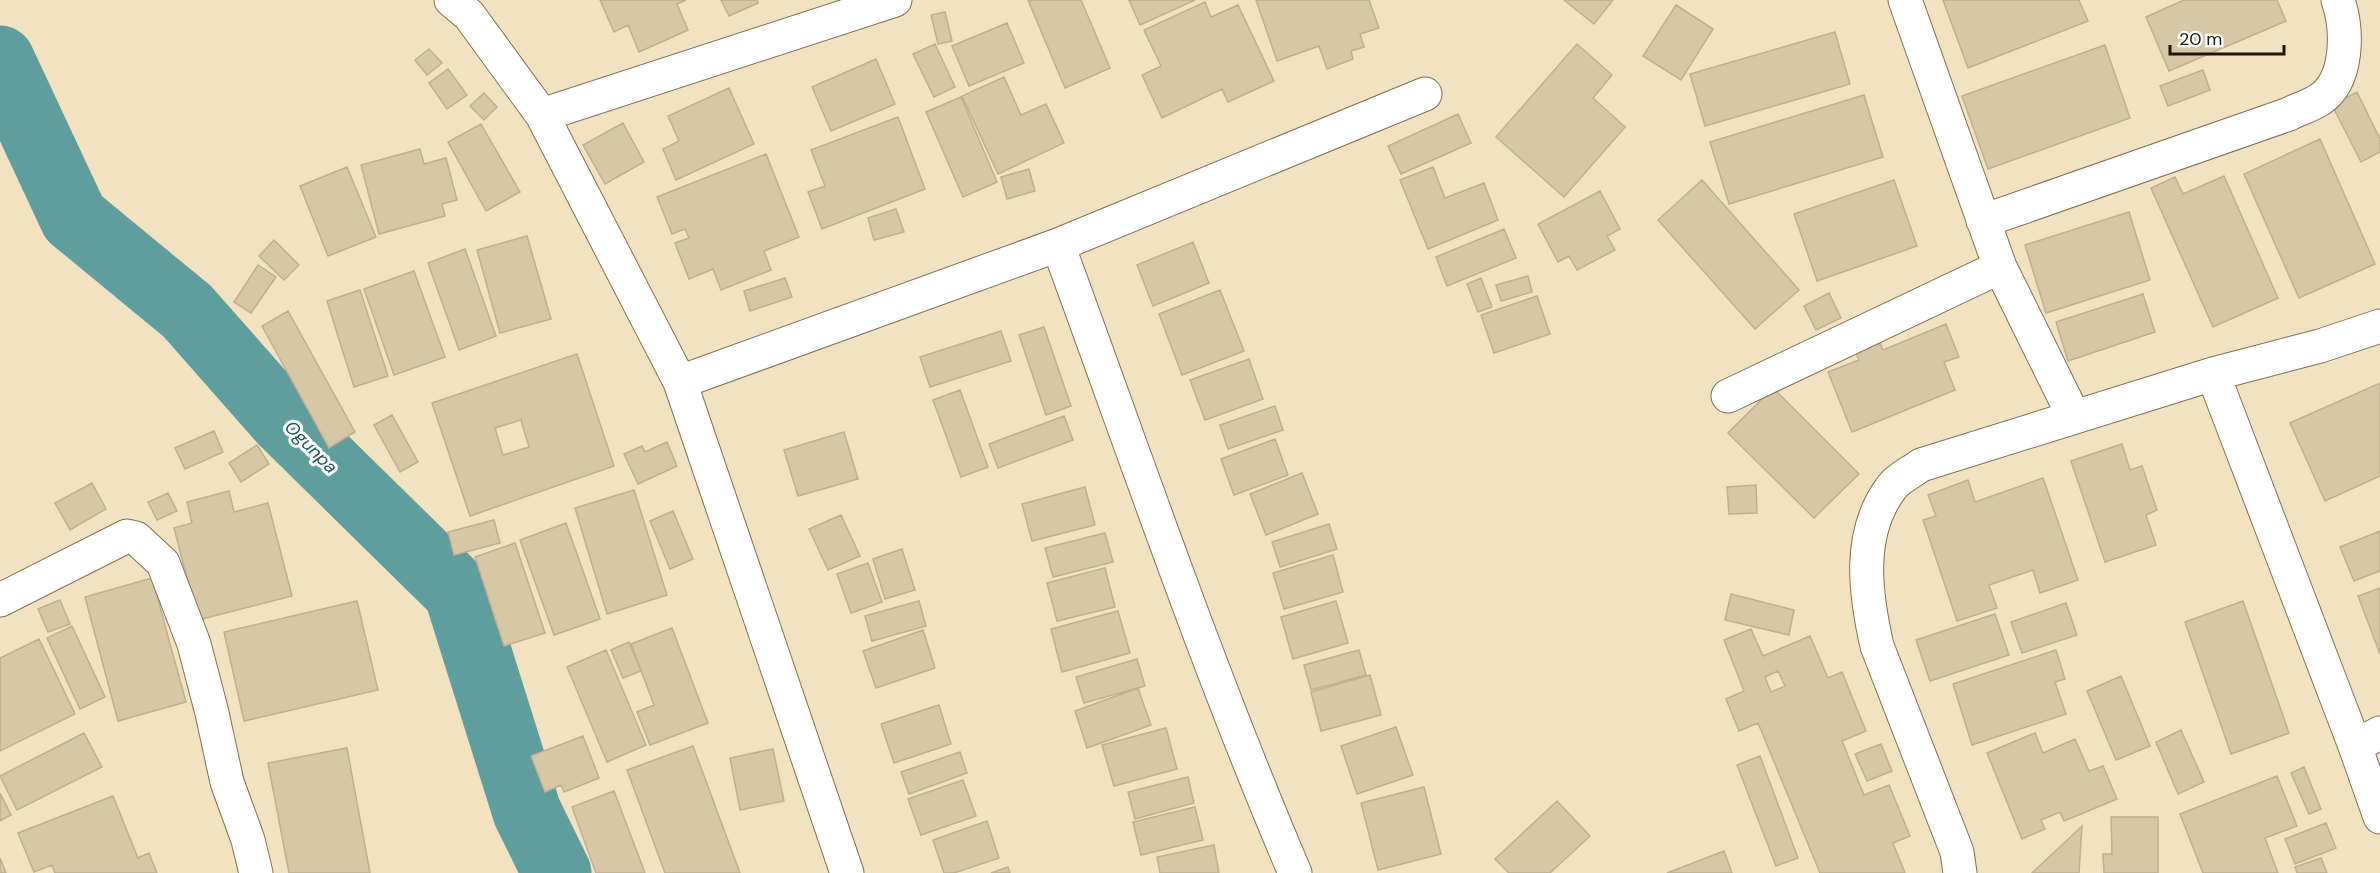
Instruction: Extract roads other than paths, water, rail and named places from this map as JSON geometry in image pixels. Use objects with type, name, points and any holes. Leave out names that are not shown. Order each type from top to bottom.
[{"type":"street","points":[[451,0],[469,15],[542,116],[680,382],[847,873]]},
{"type":"street","points":[[542,116],[895,0]]},
{"type":"street","points":[[1905,0],[2000,267],[2074,417]]},
{"type":"street","points":[[1983,221],[2289,114],[2320,99],[2335,84],[2342,64],[2344,29],[2338,0]]},
{"type":"street","points":[[680,382],[1058,245],[1425,94]]},
{"type":"street","points":[[1058,245],[1196,624],[1262,796],[1295,873]]},
{"type":"street","points":[[1728,396],[2000,267]]},
{"type":"street","points":[[1960,873],[1957,852],[1877,646],[1867,592],[1867,545],[1880,507],[1892,486],[1921,465],[2213,374],[2320,346],[2380,326]]},
{"type":"street","points":[[2213,374],[2368,739],[2380,817]]},
{"type":"street","points":[[0,600],[127,536],[136,538],[163,563],[194,644],[227,782],[248,840],[256,873]]},
{"type":"waterway","name":"Ogunpa","points":[[0,60],[74,218],[187,311],[284,421],[458,592],[527,812],[557,873]]}]
